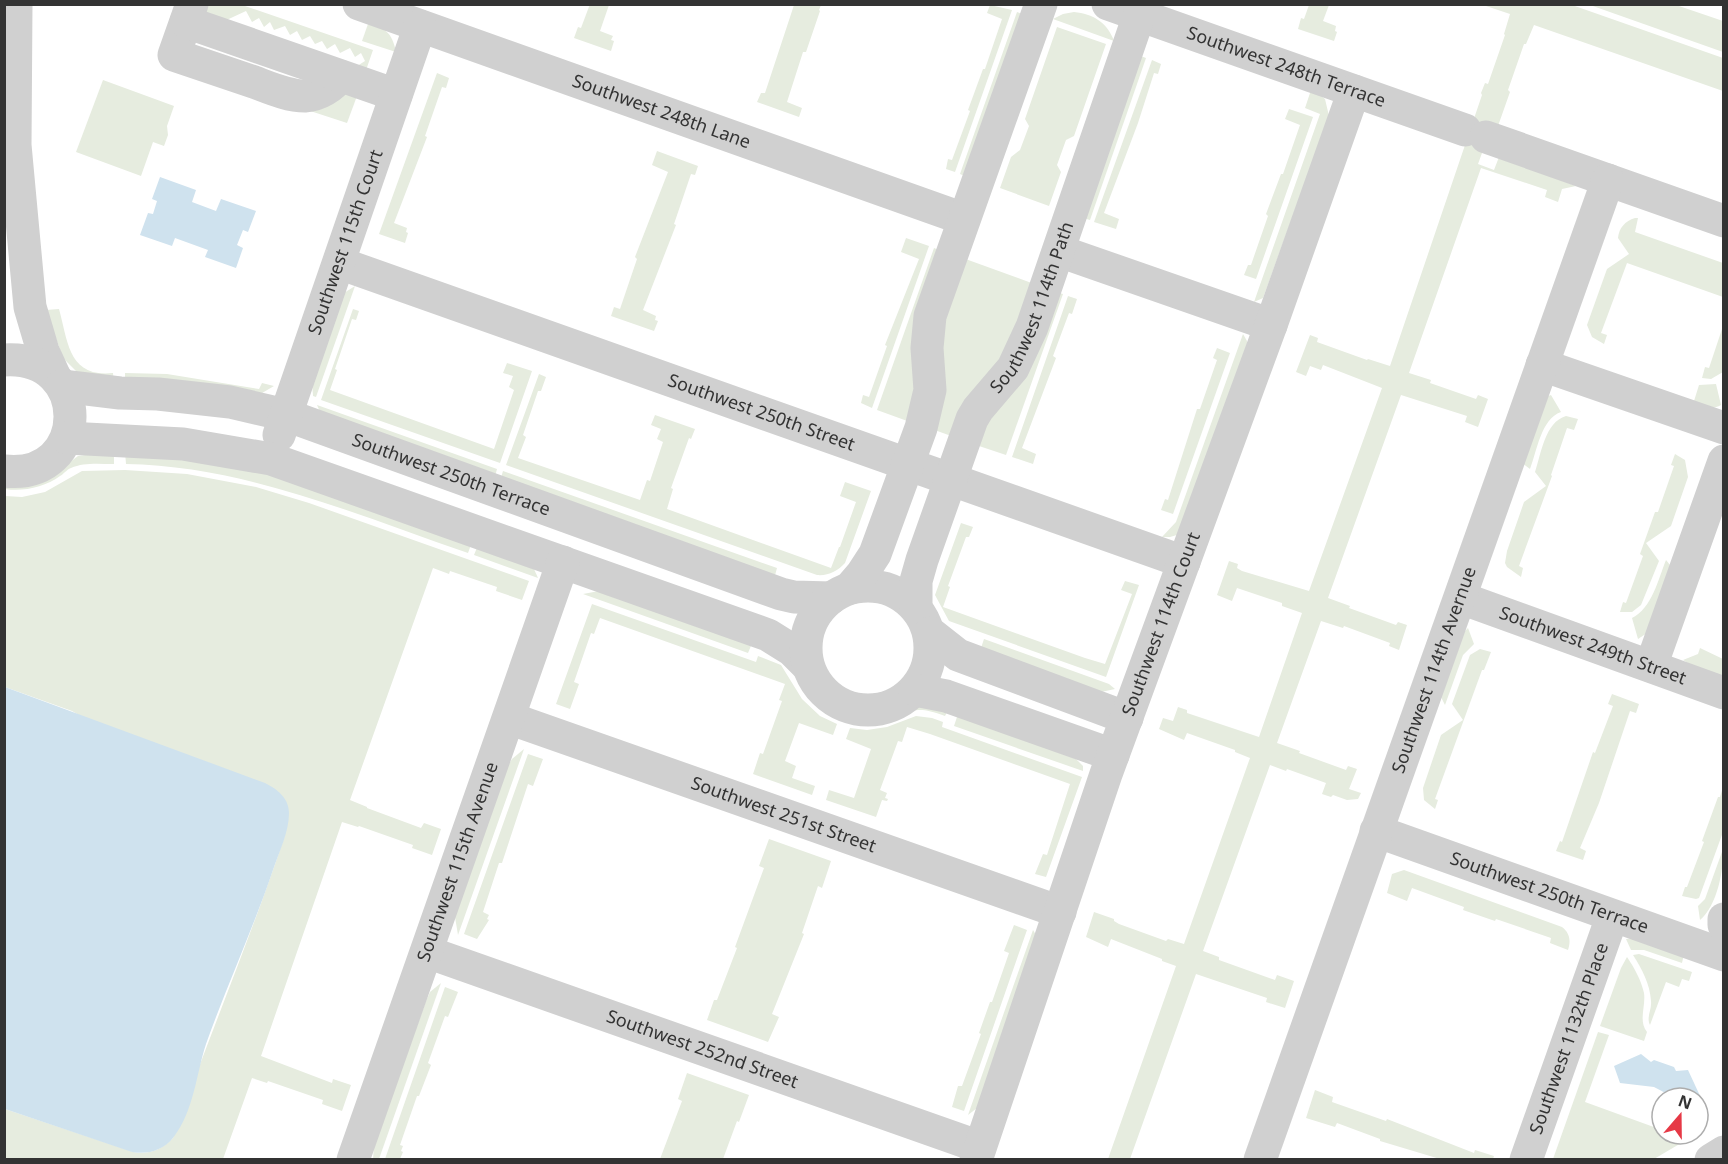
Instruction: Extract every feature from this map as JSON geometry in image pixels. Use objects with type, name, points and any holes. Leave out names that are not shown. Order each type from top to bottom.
[{"type":"street","points":[[4,471],[18,472],[40,467],[52,459],[67,438],[71,424],[68,398],[43,351],[30,307],[10,145],[16,4]]},
{"type":"street","name":"Southwest 248th Lane","points":[[359,4],[964,219]]},
{"type":"street","points":[[806,664],[806,640],[810,624],[817,612],[866,569],[875,554],[921,428],[930,390],[927,348],[930,316],[1041,4]]},
{"type":"street","name":"Southwest 248th Terrace","points":[[1108,4],[1141,10],[1354,91],[1724,221]]},
{"type":"street","name":"Southwest 114th Path","points":[[923,620],[916,581],[951,479],[974,416],[1018,360],[1059,251],[1141,10]]},
{"type":"street","points":[[189,13],[174,55],[283,92],[304,96],[328,88],[340,76],[396,95]]},
{"type":"street","name":"Southwest 115th Court","points":[[271,459],[420,26]]},
{"type":"street","name":"Southwest 114th Court","points":[[978,1153],[1113,755],[1354,91]]},
{"type":"street","name":"Southwest 114th Avernue","points":[[1260,1160],[1608,180]]},
{"type":"street","points":[[1059,251],[1271,324]]},
{"type":"street","name":"Southwest 250th Street","points":[[339,263],[1184,562]]},
{"type":"street","name":"Southwest 250th Terrace","points":[[4,360],[30,362],[58,380],[120,393],[158,394],[230,402],[286,415],[781,594],[794,597],[840,593]]},
{"type":"street","points":[[1542,365],[1724,428]]},
{"type":"street","points":[[67,438],[183,444],[271,459],[768,634],[792,650],[806,664],[818,685],[829,697],[858,710],[890,707],[915,690],[924,678],[930,664],[932,649],[923,620]]},
{"type":"street","points":[[1651,666],[1724,461]]},
{"type":"street","name":"Southwest 115th Avenue","points":[[353,1160],[563,562]]},
{"type":"street","points":[[840,593],[870,586],[891,590],[904,597],[958,655],[1127,718]]},
{"type":"street","name":"Southwest 249th Street","points":[[1461,598],[1724,693]]},
{"type":"street","points":[[915,690],[946,696],[1113,755]]},
{"type":"street","name":"Southwest 251st Street","points":[[508,718],[1060,912]]},
{"type":"street","name":"Southwest 250th Terrace","points":[[1376,831],[1724,955]]},
{"type":"street","name":"Southwest 1132th Place","points":[[1526,1160],[1612,917]]},
{"type":"street","points":[[1724,919],[1724,925]]},
{"type":"street","name":"Southwest 252nd Street","points":[[427,952],[978,1153]]},
{"type":"street","points":[[1711,1160],[1724,1152]]},
{"type":"shaded area","points":[[590,4],[609,5],[600,31],[613,36],[611,51],[574,38],[578,27],[581,28]]},
{"type":"shaded area","points":[[202,5],[242,5],[373,50],[364,76],[354,68],[365,61],[361,53],[355,57],[350,48],[340,53],[335,44],[327,49],[322,41],[315,44],[310,36],[302,40],[297,31],[290,35],[285,26],[274,30],[270,22],[264,27],[259,18],[252,22],[246,11],[218,24],[207,19]]},
{"type":"shaded area","points":[[794,5],[821,5],[787,102],[802,108],[799,117],[757,102],[761,93],[765,93]]},
{"type":"shaded area","points":[[990,5],[1012,10],[955,172],[946,169],[948,159],[952,160],[1002,19],[987,13]]},
{"type":"shaded area","points":[[1309,5],[1329,5],[1323,21],[1336,26],[1334,41],[1298,29],[1301,18],[1304,19]]},
{"type":"shaded area","points":[[1483,5],[1572,5],[1723,58],[1723,91],[1534,25],[1524,44],[1498,126],[1478,164],[1494,170],[1499,157],[1576,186],[1562,189],[1558,202],[1545,197],[1547,190],[1481,168],[1409,373],[1476,399],[1478,395],[1488,399],[1478,427],[1465,422],[1467,416],[1401,395],[1328,598],[1396,625],[1398,622],[1407,625],[1399,650],[1389,646],[1390,643],[1344,626],[1343,628],[1321,621],[1277,743],[1346,770],[1348,766],[1357,769],[1349,789],[1361,793],[1358,799],[1347,800],[1333,795],[1331,797],[1322,794],[1326,783],[1270,765],[1203,951],[1219,957],[1219,960],[1275,980],[1277,975],[1294,981],[1285,1008],[1266,1002],[1267,998],[1196,974],[1130,1159],[1108,1159],[1176,966],[1111,939],[1108,947],[1086,937],[1094,912],[1166,941],[1168,939],[1184,944],[1250,758],[1235,750],[1187,733],[1184,740],[1159,729],[1163,718],[1173,721],[1178,707],[1187,710],[1187,713],[1259,737],[1302,613],[1282,606],[1282,603],[1237,588],[1232,601],[1217,595],[1229,561],[1238,564],[1237,568],[1242,571],[1309,591],[1382,388],[1323,365],[1321,370],[1310,366],[1306,376],[1296,372],[1310,335],[1318,338],[1317,342],[1390,366],[1481,93],[1485,83],[1488,84],[1505,35],[1510,14]]},
{"type":"shaded area","points":[[1590,5],[1676,5],[1723,21],[1723,52]]},
{"type":"shaded area","points":[[1017,12],[1025,15],[967,177],[960,174]]},
{"type":"shaded area","points":[[1074,12],[1098,20],[1111,34],[1114,41],[1053,19]]},
{"type":"shaded area","points":[[368,24],[387,32],[396,52],[362,41]]},
{"type":"shaded area","points":[[1057,27],[1106,44],[1074,136],[1066,140],[1057,165],[1061,172],[1049,206],[1000,188],[1011,157],[1020,150],[1029,126],[1025,119]]},
{"type":"shaded area","points":[[1138,55],[1146,58],[1090,220],[1080,217]]},
{"type":"shaded area","points":[[1152,60],[1161,64],[1158,74],[1154,73],[1104,213],[1119,219],[1116,229],[1094,222]]},
{"type":"shaded area","points":[[437,73],[449,78],[446,88],[442,87],[425,136],[427,137],[394,223],[407,228],[405,243],[379,234]]},
{"type":"shaded area","points":[[103,80],[174,106],[167,126],[168,135],[164,146],[153,142],[141,176],[76,152]]},
{"type":"shaded area","points":[[1316,92],[1325,99],[1329,116],[1263,298],[1254,302],[1320,114],[1305,108],[1310,93]]},
{"type":"shaded area","points":[[344,93],[357,96],[347,123],[298,107]]},
{"type":"shaded area","points":[[1289,109],[1313,117],[1256,279],[1244,275],[1248,265],[1251,265],[1268,216],[1266,214],[1300,125],[1285,119]]},
{"type":"shaded area","points":[[657,151],[698,166],[695,175],[691,174],[674,224],[676,225],[643,310],[656,316],[655,320],[658,321],[654,331],[611,316],[614,307],[620,309],[637,259],[635,257],[668,172],[652,165]]},
{"type":"shaded area","points":[[1638,218],[1635,232],[1723,263],[1723,297],[1627,263],[1601,333],[1607,335],[1604,344],[1592,337],[1587,325],[1607,269],[1629,254],[1618,238],[1623,225]]},
{"type":"shaded area","points":[[906,238],[929,246],[872,408],[861,403],[863,395],[869,397],[887,346],[885,345],[919,259],[901,252]]},
{"type":"shaded area","points":[[934,248],[941,251],[917,365],[910,422],[877,410]]},
{"type":"shaded area","points":[[960,257],[1037,285],[1019,337],[954,437],[929,428],[935,351]]},
{"type":"shaded area","points":[[355,286],[316,397],[313,396],[312,382],[344,293]]},
{"type":"shaded area","points":[[1056,292],[1063,294],[1006,455],[973,444]]},
{"type":"shaded area","points":[[1068,296],[1077,299],[1072,314],[1069,313],[1053,356],[1056,358],[1022,448],[1036,454],[1033,464],[1012,457]]},
{"type":"shaded area","points":[[59,309],[72,355],[87,370],[113,373],[114,384],[80,375],[63,358],[46,310]]},
{"type":"shaded area","points":[[353,309],[359,311],[356,320],[352,319],[330,390],[494,449],[514,390],[509,387],[513,376],[503,373],[507,363],[532,371],[500,463],[321,400]]},
{"type":"shaded area","points":[[1723,326],[1723,372],[1711,379],[1702,378],[1705,367],[1709,368]]},
{"type":"shaded area","points":[[1243,334],[1247,341],[1247,351],[1177,535],[1162,537],[1176,522]]},
{"type":"shaded area","points":[[1217,348],[1230,353],[1173,514],[1161,510],[1165,499],[1168,500],[1197,409],[1200,409],[1217,360],[1213,358]]},
{"type":"shaded area","points":[[125,373],[167,374],[259,389],[262,383],[274,386],[257,396],[125,384]]},
{"type":"shaded area","points":[[539,374],[546,377],[541,391],[538,391],[518,458],[640,500],[647,480],[650,481],[663,442],[657,439],[661,429],[651,425],[655,415],[695,429],[691,439],[689,438],[671,488],[673,489],[667,509],[831,568],[856,502],[840,496],[845,482],[871,491],[845,563],[825,575],[817,575],[506,465]]},
{"type":"shaded area","points":[[1716,384],[1721,405],[1710,408],[1694,401],[1699,385]]},
{"type":"shaded area","points":[[1551,395],[1561,412],[1554,416],[1544,428],[1530,469],[1522,463],[1548,396]]},
{"type":"shaded area","points":[[317,405],[497,469],[494,480],[321,414]]},
{"type":"shaded area","points":[[1566,416],[1578,419],[1574,430],[1567,428],[1519,566],[1523,568],[1521,577],[1507,567],[1505,563],[1507,551],[1524,502],[1546,486],[1535,472],[1549,432],[1559,419]]},
{"type":"shaded area","points":[[114,451],[114,464],[76,466],[54,480],[34,488],[19,490],[5,489],[4,486],[18,487],[46,480],[78,456]]},
{"type":"shaded area","points":[[125,452],[246,466],[472,542],[468,553],[300,495],[257,483],[214,473],[126,464]]},
{"type":"shaded area","points":[[1675,454],[1685,460],[1688,477],[1671,526],[1646,543],[1659,561],[1641,605],[1632,612],[1620,612],[1623,602],[1626,603],[1643,556],[1640,554],[1655,512],[1658,512],[1674,466],[1671,465]]},
{"type":"shaded area","points":[[125,470],[187,474],[256,487],[309,503],[529,581],[522,600],[496,591],[497,587],[450,571],[449,574],[433,568],[350,800],[421,828],[424,823],[441,829],[432,855],[412,848],[413,845],[342,822],[261,1056],[332,1083],[333,1079],[351,1085],[342,1111],[322,1104],[323,1100],[268,1081],[267,1083],[252,1078],[223,1159],[7,1160],[5,1159],[5,1109],[137,1153],[157,1150],[173,1138],[285,835],[72,711],[5,687],[5,496],[22,497],[45,492],[82,471]]},
{"type":"shaded area","points":[[503,471],[777,568],[774,579],[500,481]]},
{"type":"shaded area","points":[[961,523],[973,527],[969,537],[966,537],[948,586],[950,587],[943,607],[1085,658],[1105,664],[1132,594],[1121,590],[1125,581],[1139,585],[1106,677],[949,621],[935,595]]},
{"type":"shaded area","points":[[478,545],[534,569],[538,578],[474,555]]},
{"type":"shaded area","points":[[1666,560],[1670,565],[1647,633],[1638,639],[1632,618],[1645,608]]},
{"type":"shaded area","points":[[599,591],[753,641],[748,653],[583,594]]},
{"type":"shaded area","points":[[592,604],[756,662],[758,656],[781,665],[802,699],[820,716],[837,724],[833,735],[799,723],[785,761],[796,766],[792,778],[815,786],[812,795],[753,774],[760,753],[763,754],[782,701],[779,700],[785,684],[600,618],[594,634],[591,633],[574,682],[579,684],[570,709],[556,704]]},
{"type":"shaded area","points":[[1468,628],[1474,644],[1463,655],[1445,705],[1440,695],[1462,634]]},
{"type":"shaded area","points":[[984,639],[1109,684],[1115,689],[1101,692],[980,651]]},
{"type":"shaded area","points":[[1700,648],[1723,659],[1723,677],[1683,660],[1698,654]]},
{"type":"shaded area","points":[[1480,649],[1491,652],[1482,670],[1435,799],[1438,800],[1435,809],[1424,800],[1423,788],[1441,735],[1463,720],[1452,704],[1470,655]]},
{"type":"shaded area","points":[[1612,694],[1639,704],[1636,713],[1630,711],[1599,803],[1580,848],[1586,851],[1583,860],[1556,851],[1560,841],[1562,842],[1593,752],[1595,753],[1613,706],[1608,704]]},
{"type":"shaded area","points":[[914,705],[948,710],[945,716],[918,710],[882,721],[854,722],[858,719],[887,717]]},
{"type":"shaded area","points":[[958,714],[1076,759],[1083,766],[1083,771],[954,726]]},
{"type":"shaded area","points":[[916,716],[943,722],[942,727],[1082,777],[1046,877],[1035,874],[1043,854],[1047,855],[1070,784],[930,734],[907,727],[902,742],[898,741],[880,790],[887,793],[885,798],[888,799],[887,801],[882,800],[876,817],[826,800],[829,790],[854,798],[871,749],[846,739],[850,728],[867,730],[887,727]]},
{"type":"shaded area","points":[[524,749],[458,935],[455,917],[507,767],[512,759]]},
{"type":"shaded area","points":[[528,754],[543,759],[533,786],[528,784],[502,863],[499,863],[483,912],[489,915],[487,919],[489,920],[477,939],[464,934]]},
{"type":"shaded area","points":[[1723,787],[1723,832],[1699,898],[1682,896],[1704,842],[1702,841]]},
{"type":"shaded area","points":[[769,839],[831,861],[822,888],[818,886],[802,933],[804,934],[772,1014],[779,1017],[768,1042],[707,1020],[737,948],[735,947],[764,868],[759,866]]},
{"type":"shaded area","points":[[1723,849],[1722,867],[1715,897],[1700,920],[1698,906],[1705,899]]},
{"type":"shaded area","points":[[1404,870],[1562,927],[1569,937],[1568,950],[1550,943],[1551,938],[1463,910],[1464,907],[1412,888],[1407,901],[1387,893],[1392,874]]},
{"type":"shaded area","points":[[1014,925],[1027,930],[964,1111],[952,1107],[958,1086],[962,1086],[1009,953],[1004,951]]},
{"type":"shaded area","points":[[1033,930],[1036,935],[977,1108],[968,1115]]},
{"type":"shaded area","points":[[1635,938],[1684,954],[1682,963],[1644,950],[1631,950],[1626,939]]},
{"type":"shaded area","points":[[1639,954],[1692,972],[1689,981],[1682,979],[1679,987],[1666,982],[1650,1025],[1649,989],[1633,955]]},
{"type":"shaded area","points":[[1627,957],[1644,993],[1643,1023],[1647,1032],[1644,1041],[1600,1026]]},
{"type":"shaded area","points":[[441,983],[379,1159],[373,1160],[374,1145],[426,1001],[430,992]]},
{"type":"shaded area","points":[[445,987],[458,992],[448,1017],[445,1016],[428,1063],[431,1065],[419,1096],[417,1096],[400,1145],[403,1146],[401,1151],[403,1152],[400,1159],[385,1159]]},
{"type":"shaded area","points":[[1598,1032],[1609,1035],[1585,1102],[1650,1126],[1650,1146],[1676,1146],[1654,1159],[1553,1159]]},
{"type":"shaded area","points":[[687,1073],[749,1095],[723,1159],[660,1159],[682,1101],[678,1099]]},
{"type":"shaded area","points":[[1315,1090],[1333,1097],[1332,1102],[1386,1121],[1387,1119],[1474,1153],[1475,1150],[1494,1156],[1493,1159],[1440,1159],[1380,1141],[1380,1139],[1337,1123],[1335,1127],[1306,1118]]},
{"type":"water","points":[[160,177],[196,190],[192,202],[216,211],[221,199],[256,211],[248,232],[243,230],[237,245],[243,248],[236,268],[205,257],[208,250],[175,238],[172,246],[140,235],[148,213],[153,214],[157,201],[152,199]]},
{"type":"water","points":[[5,687],[265,783],[278,791],[287,803],[289,820],[283,842],[206,1044],[186,1116],[173,1138],[165,1146],[155,1151],[132,1152],[5,1109]]},
{"type":"water","points":[[1641,1054],[1651,1062],[1654,1060],[1674,1067],[1676,1071],[1688,1070],[1695,1086],[1650,1087],[1620,1083],[1614,1066]]}]
